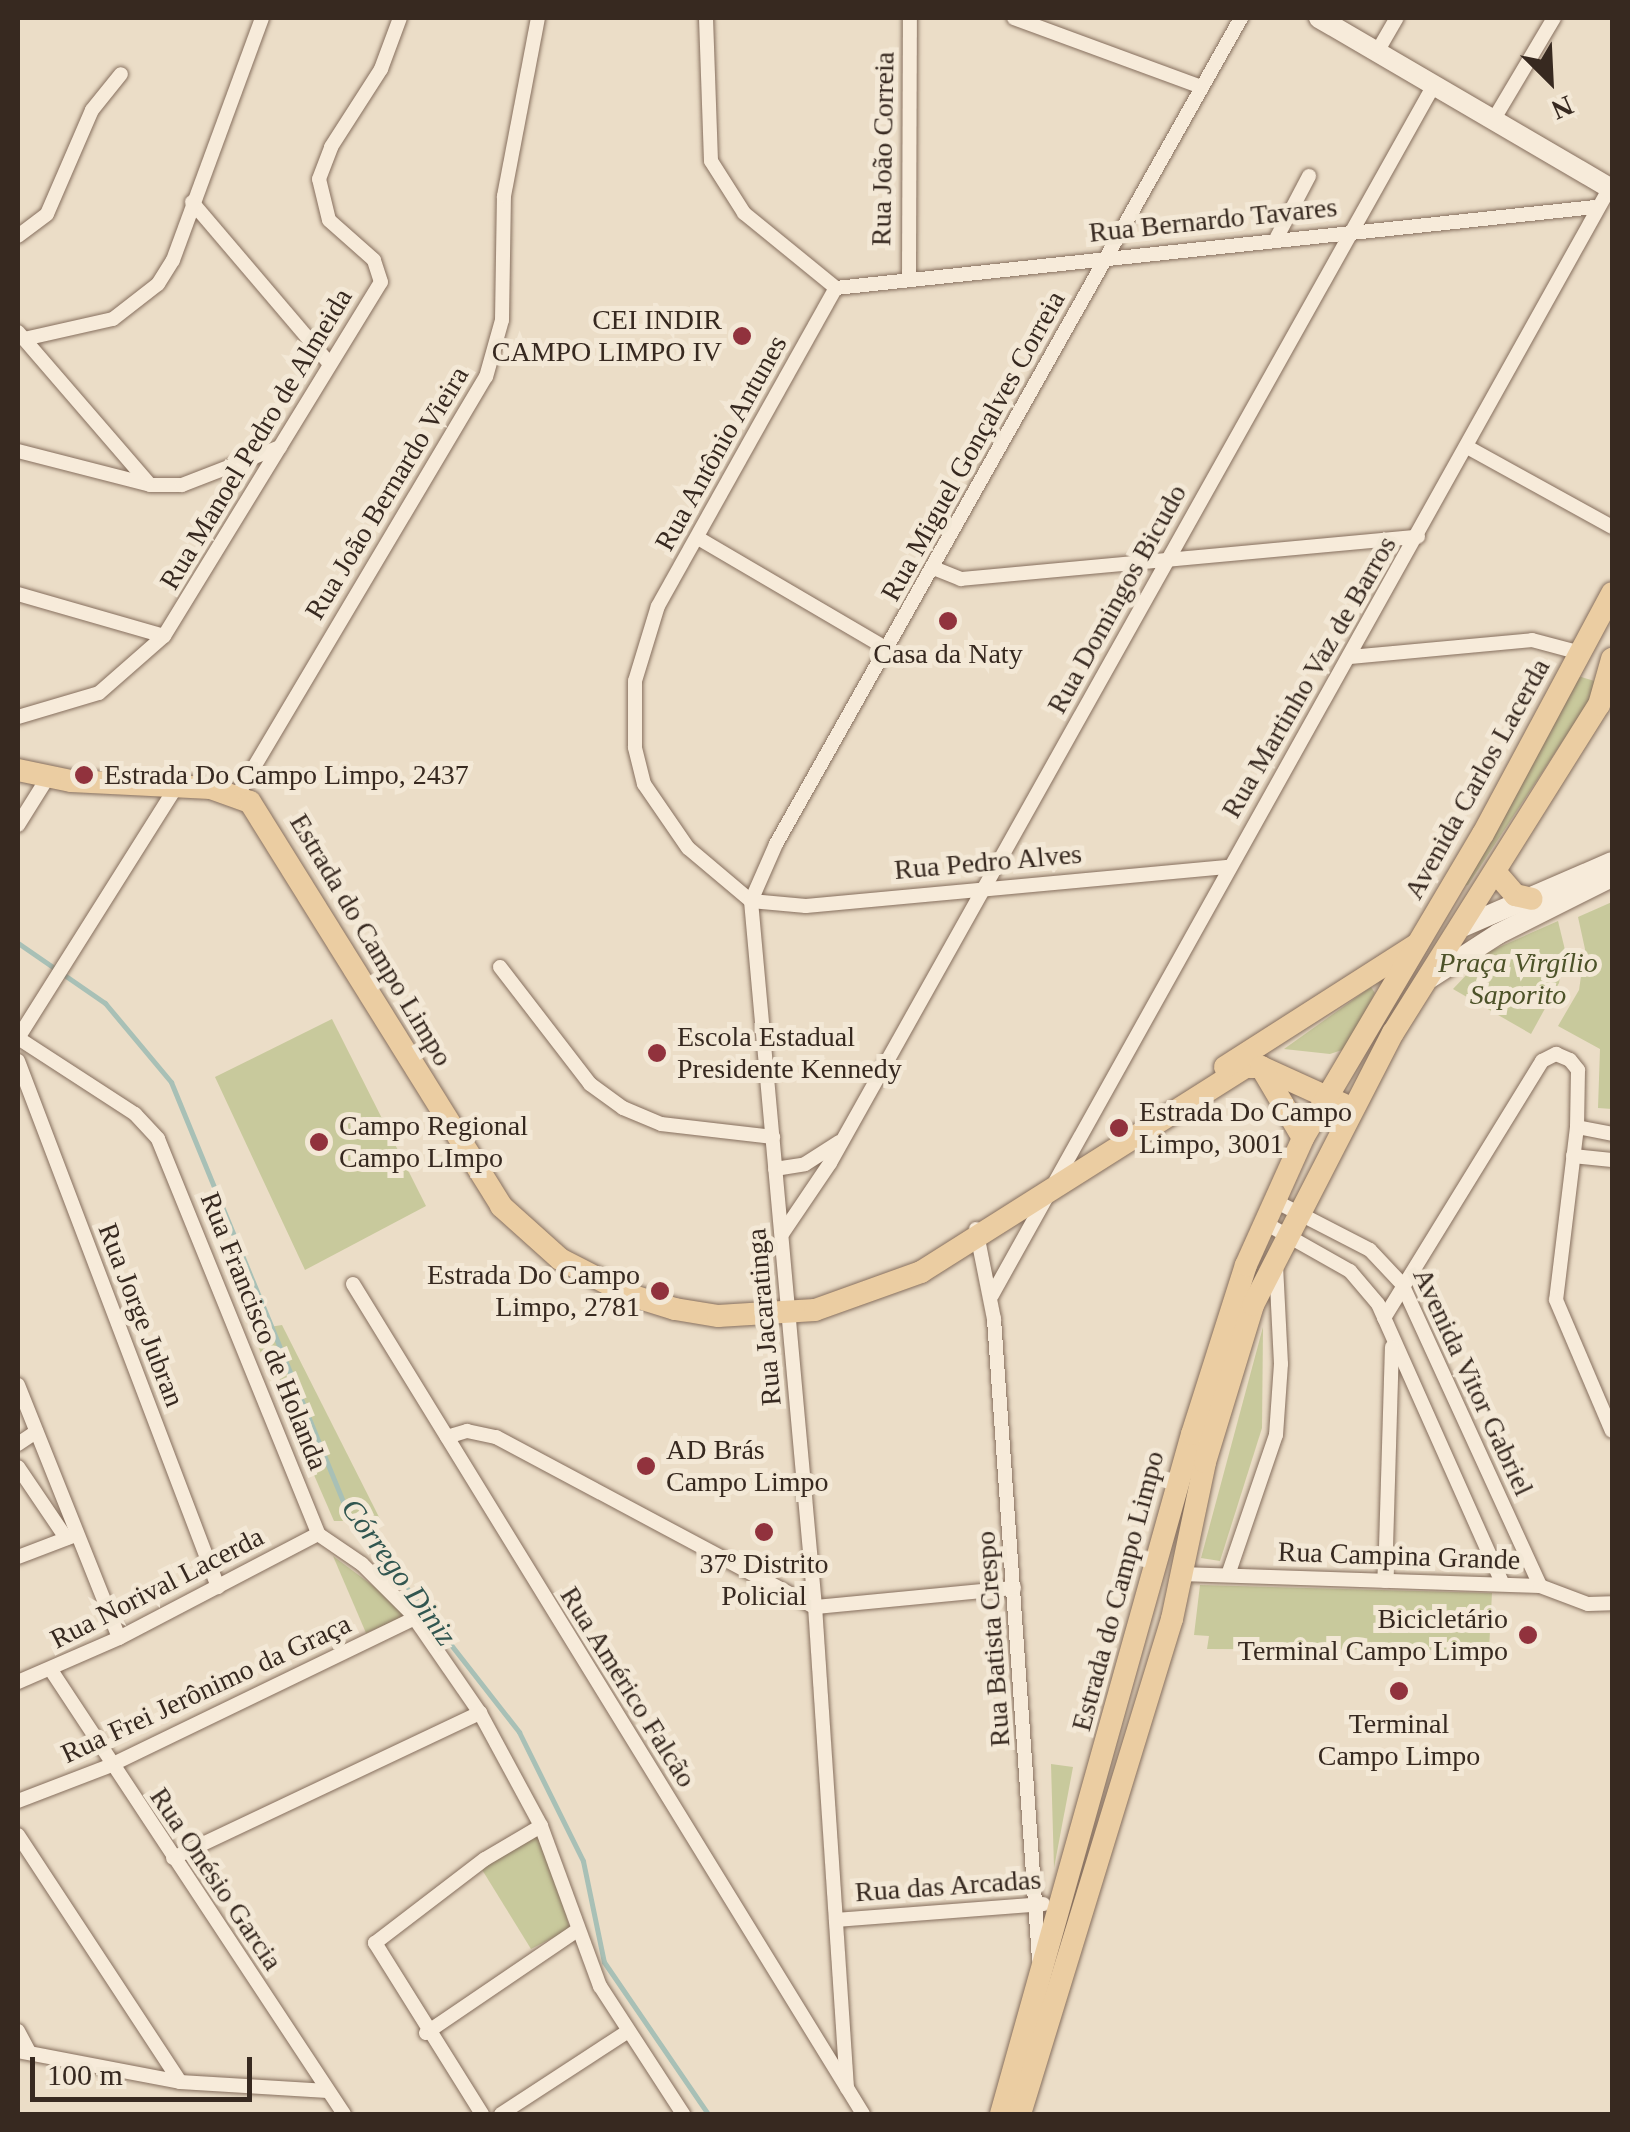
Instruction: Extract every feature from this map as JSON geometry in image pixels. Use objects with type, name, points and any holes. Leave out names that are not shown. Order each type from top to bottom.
[{"type":"main road","points":[[1319,18],[1612,187]]},
{"type":"main road","name":"Avenida Carlos Lacerda","points":[[1389,990],[1422,941],[1612,593]]},
{"type":"main road","points":[[1424,982],[1498,874],[1599,704],[1612,664],[1601,644],[1582,650]]},
{"type":"main road","points":[[18,770],[48,777],[238,794]]},
{"type":"main road","name":"Estrada do Campo Limpo","points":[[238,794],[266,823],[478,1173],[533,1238],[591,1277],[675,1309],[718,1316],[788,1314],[887,1286],[978,1234],[1361,978],[1422,941],[1462,927]]},
{"type":"main road","points":[[1462,927],[1612,862]]},
{"type":"main road","points":[[1498,874],[1515,895],[1532,899]]},
{"type":"main road","points":[[1424,982],[1498,934],[1612,877]]},
{"type":"main road","points":[[1361,978],[1389,990],[1397,1013],[1393,1033]]},
{"type":"main road","name":"Estrada do Campo Limpo","points":[[1286,1206],[1351,1108],[1424,982]]},
{"type":"main road","name":"Estrada do Campo Limpo","points":[[1020,2114],[1172,1619],[1209,1447],[1286,1206],[1303,1138],[1389,990]]},
{"type":"main road","points":[[1261,1068],[1351,1108]]},
{"type":"main road","points":[[1261,1068],[1303,1138]]},
{"type":"main road","name":"Estrada do Campo Limpo","points":[[1053,1181],[1234,1071],[1261,1068]]},
{"type":"main road","name":"Estrada do Campo Limpo","points":[[1001,2114],[1224,1328],[1275,1237]]},
{"type":"main road","points":[[1156,1562],[1172,1619]]},
{"type":"street","points":[[21,336],[100,324],[142,302],[174,260],[262,18]]},
{"type":"street","name":"Rua Manoel Pedro de Almeida","points":[[18,716],[99,693],[164,636],[282,447],[382,276],[374,260],[329,220],[321,191],[323,163],[380,69],[400,18]]},
{"type":"street","name":"Rua João Bernardo Vieira","points":[[238,794],[486,377],[502,320],[504,196],[538,18]]},
{"type":"street","points":[[706,18],[710,162],[744,213],[836,288]]},
{"type":"street","name":"Rua João Correia","points":[[909,280],[910,18]]},
{"type":"street","points":[[1014,18],[1202,87]]},
{"type":"street","name":"Rua Miguel Gonçalves Correia","points":[[751,901],[776,844],[936,569],[1241,18]]},
{"type":"street","points":[[1377,52],[1397,18]]},
{"type":"street","points":[[1494,120],[1554,18]]},
{"type":"street","points":[[18,236],[47,214],[92,110],[122,74]]},
{"type":"street","name":"Rua Domingos Bicudo","points":[[782,1234],[843,1138],[1434,85]]},
{"type":"street","points":[[1277,238],[1309,176]]},
{"type":"street","name":"Rua Martinho Vaz de Barros","points":[[1053,1181],[1469,448],[1596,207],[1612,187]]},
{"type":"street","points":[[192,202],[329,363]]},
{"type":"street","name":"Rua Bernardo Tavares","points":[[836,288],[1355,229],[1596,207]]},
{"type":"street","name":"Rua Antônio Antunes","points":[[751,901],[669,824],[644,784],[635,747],[642,643],[836,288]]},
{"type":"street","points":[[21,336],[150,485]]},
{"type":"street","points":[[18,452],[150,485],[206,479],[282,447]]},
{"type":"street","points":[[1469,448],[1612,527]]},
{"type":"street","points":[[936,569],[960,578],[1418,537]]},
{"type":"street","points":[[698,538],[887,649]]},
{"type":"street","points":[[18,594],[164,636]]},
{"type":"street","points":[[1350,657],[1532,640],[1582,650]]},
{"type":"street","points":[[18,825],[48,777]]},
{"type":"street","points":[[18,1038],[176,787]]},
{"type":"street","name":"Rua Pedro Alves","points":[[751,901],[806,906],[984,886],[1230,867]]},
{"type":"street","name":"Rua Jacaratinga","points":[[751,901],[815,1607],[847,2088]]},
{"type":"street","points":[[500,967],[590,1084],[623,1108],[661,1124],[773,1136]]},
{"type":"street","name":"Rua Francisco de Holanda","points":[[18,1038],[135,1114],[158,1139],[318,1534]]},
{"type":"street","points":[[1384,1318],[1505,1115],[1551,1055],[1578,1070],[1577,1127],[1556,1300],[1612,1431]]},
{"type":"street","name":"Rua Jorge Jubran","points":[[18,1061],[218,1587]]},
{"type":"street","points":[[1577,1127],[1612,1134]]},
{"type":"street","name":"Rua Domingos Bicudo","points":[[775,1169],[805,1164],[843,1138]]},
{"type":"street","points":[[1573,1156],[1612,1160]]},
{"type":"street","points":[[992,1294],[1053,1181]]},
{"type":"street","name":"Avenida Vitor Gabriel","points":[[1286,1206],[1370,1250],[1402,1284],[1540,1586]]},
{"type":"street","name":"Rua Batista Crespo","points":[[978,1234],[992,1294],[1040,1980]]},
{"type":"street","points":[[1228,1575],[1276,1435],[1280,1319],[1275,1237]]},
{"type":"street","name":"Avenida Vitor Gabriel","points":[[1275,1237],[1350,1271],[1384,1318],[1502,1584]]},
{"type":"street","name":"Rua Américo Falcão","points":[[353,1284],[862,2114]]},
{"type":"street","points":[[1259,1290],[1280,1319]]},
{"type":"street","points":[[1385,1581],[1392,1341]]},
{"type":"street","points":[[18,1385],[70,1537],[119,1638]]},
{"type":"street","points":[[447,1437],[480,1431],[496,1437],[815,1607],[1014,1588]]},
{"type":"street","points":[[18,1444],[36,1432]]},
{"type":"street","points":[[18,1467],[70,1537]]},
{"type":"street","points":[[318,1534],[362,1564],[414,1618],[480,1712],[541,1826],[576,1931],[627,2032],[684,2114]]},
{"type":"street","name":"Rua Norival Lacerda","points":[[18,1682],[119,1638],[318,1534]]},
{"type":"street","points":[[18,1557],[70,1537]]},
{"type":"street","name":"Rua Campina Grande","points":[[1181,1574],[1540,1586],[1588,1604],[1612,1602]]},
{"type":"street","name":"Rua Frei Jerônimo da Graça","points":[[18,1801],[109,1766],[414,1618]]},
{"type":"street","name":"Rua Onésio Garcia","points":[[51,1670],[109,1766],[344,2114]]},
{"type":"street","points":[[174,1858],[480,1712]]},
{"type":"street","points":[[482,2114],[426,2033],[374,1943],[485,1859],[541,1826]]},
{"type":"street","points":[[18,1835],[180,2082]]},
{"type":"street","name":"Rua das Arcadas","points":[[836,1920],[1064,1902]]},
{"type":"street","points":[[426,2033],[576,1931]]},
{"type":"street","points":[[18,2031],[23,2052],[180,2082],[328,2091]]},
{"type":"street","points":[[500,2114],[627,2032]]},
{"type":"green space","points":[[1578,676],[1601,683],[1468,885],[1459,886]]},
{"type":"green space","points":[[1612,902],[1612,1109],[1598,1108],[1600,1049],[1558,1026],[1579,990],[1585,949],[1578,917]]},
{"type":"green space","name":"Praça Virgílio Saporito","points":[[1558,921],[1565,950],[1559,983],[1531,1034],[1453,989],[1488,952]]},
{"type":"green space","points":[[1371,987],[1375,993],[1345,1049],[1330,1054],[1284,1049]]},
{"type":"green space","name":"Campo Regional Campo LImpo","points":[[332,1019],[426,1206],[305,1270],[215,1077]]},
{"type":"green space","points":[[282,1325],[381,1521],[334,1521],[251,1330]]},
{"type":"green space","points":[[1263,1327],[1262,1428],[1220,1561],[1201,1558]]},
{"type":"green space","points":[[333,1556],[411,1614],[366,1633]]},
{"type":"green space","points":[[1200,1585],[1492,1593],[1489,1650],[1207,1649],[1209,1636],[1194,1635]]},
{"type":"green space","points":[[1051,1764],[1073,1767],[1054,1868]]},
{"type":"green space","points":[[542,1833],[570,1929],[531,1949],[481,1868]]},
{"type":"waterway","name":"Córrego Diniz","points":[[18,943],[105,1003],[171,1082],[348,1513],[519,1732],[583,1861],[604,1962],[708,2114]]},
{"type":"place","name":"CEI INDIR CAMPO LIMPO IV","points":[[742,336]]},
{"type":"place","name":"Casa da Naty","points":[[948,621]]},
{"type":"place","name":"Estrada Do Campo Limpo, 2437","points":[[84,775]]},
{"type":"place","name":"Escola Estadual Presidente Kennedy","points":[[657,1053]]},
{"type":"place","name":"Estrada Do Campo Limpo, 3001","points":[[1119,1128]]},
{"type":"place","name":"Campo Regional Campo LImpo","points":[[319,1142]]},
{"type":"place","name":"Estrada Do Campo Limpo, 2781","points":[[660,1291]]},
{"type":"place","name":"AD Brás Campo Limpo","points":[[646,1466]]},
{"type":"place","name":"37º Distrito Policial","points":[[764,1532]]},
{"type":"place","name":"Bicicletário Terminal Campo Limpo","points":[[1528,1635]]},
{"type":"place","name":"Terminal Campo Limpo","points":[[1399,1691]]}]
